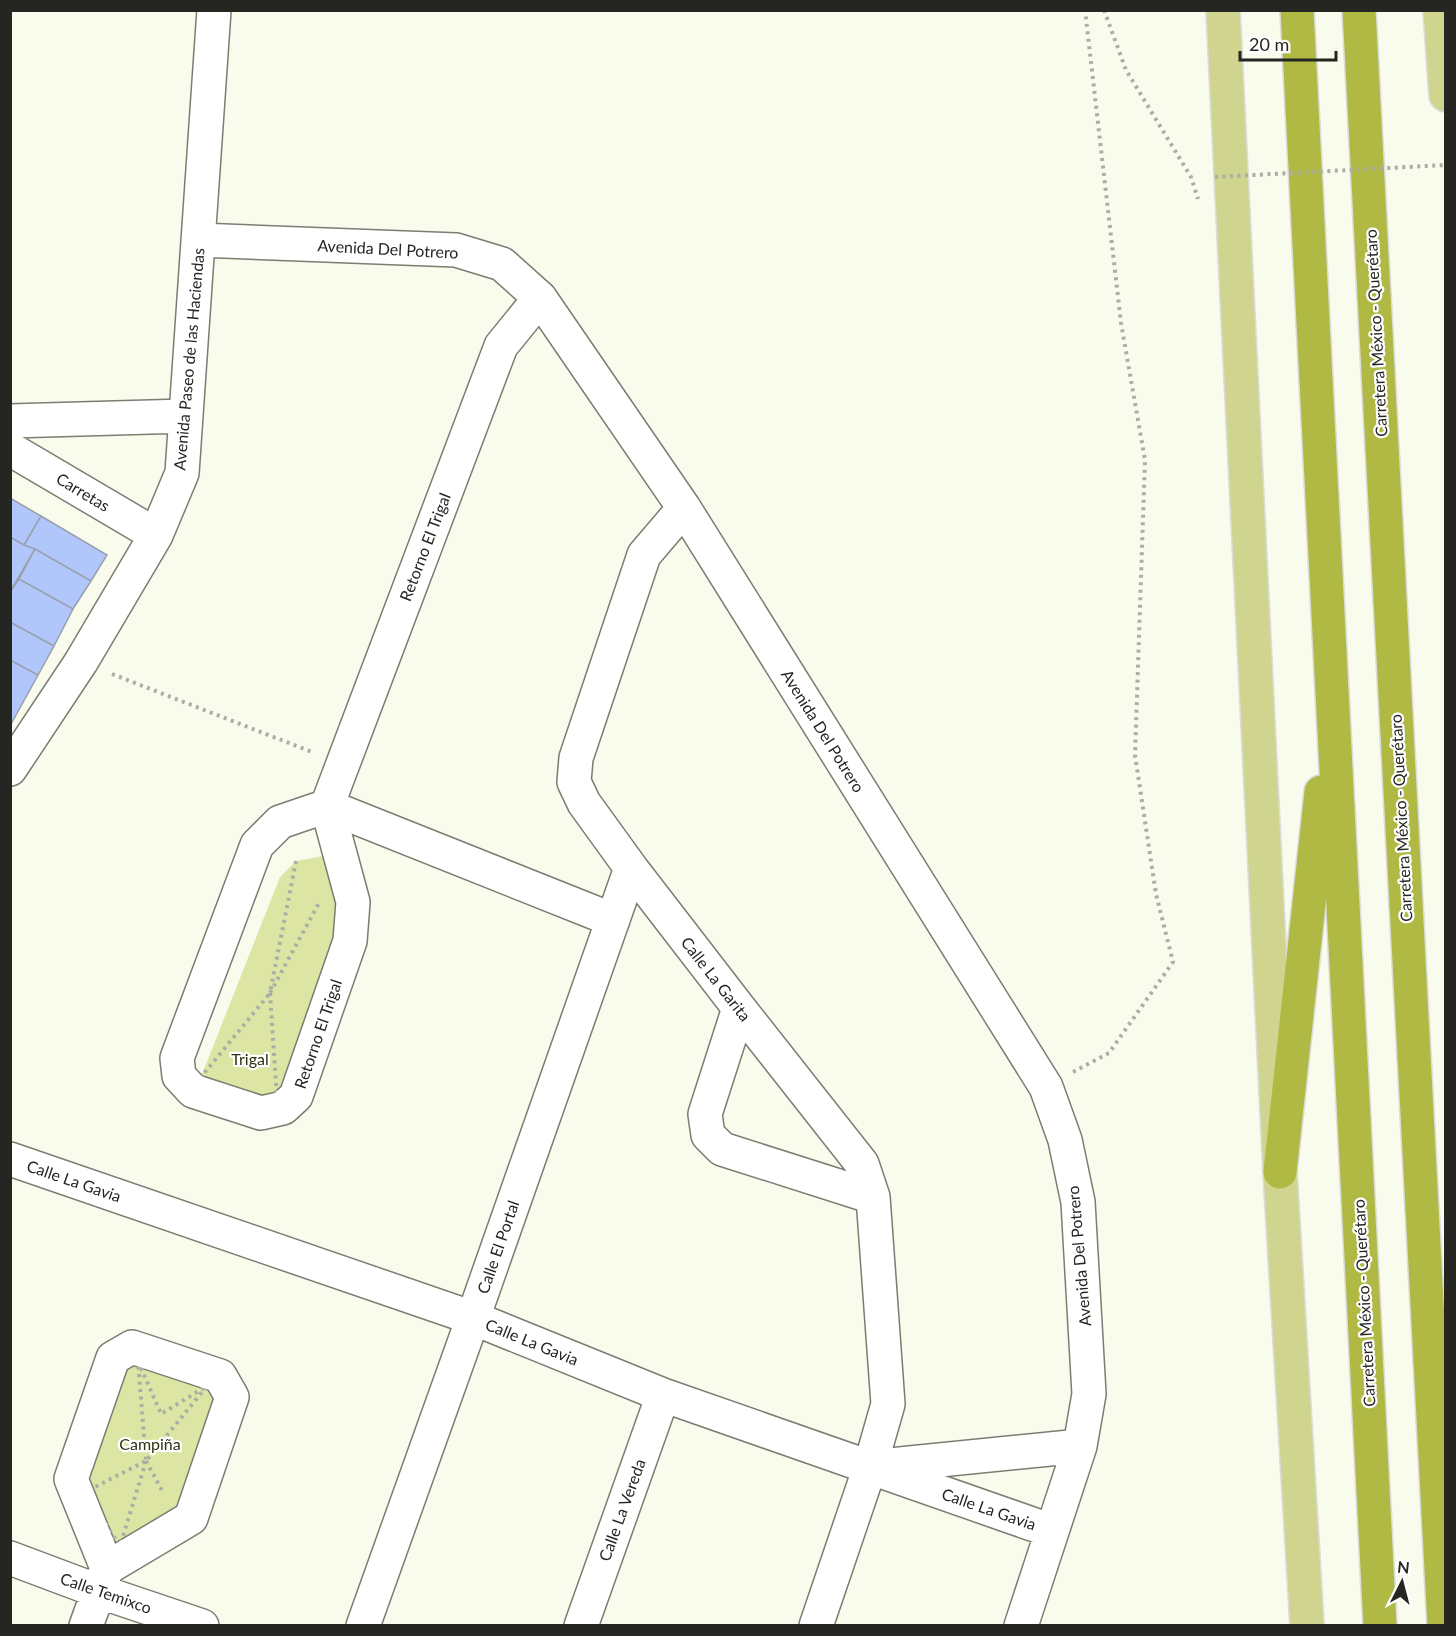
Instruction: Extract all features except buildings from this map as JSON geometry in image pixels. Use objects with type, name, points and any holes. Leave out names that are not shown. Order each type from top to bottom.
[{"type":"highway","name":"Carretera México - Querétaro","points":[[1298,10],[1380,1626]]},
{"type":"highway","name":"Carretera México - Querétaro","points":[[1359,10],[1444,1626]]},
{"type":"highway","points":[[1280,1172],[1332,692]]},
{"type":"main road","points":[[1223,10],[1280,1172],[1307,1626]]},
{"type":"main road","points":[[1440,10],[1446,95]]},
{"type":"street","name":"Avenida Paseo de las Haciendas","points":[[10,769],[81,662],[156,535],[182,473],[214,10]]},
{"type":"street","name":"Avenida Del Potrero","points":[[199,240],[456,250],[502,264],[540,298],[684,508],[1046,1087],[1065,1140],[1078,1202],[1089,1394],[1080,1446],[1021,1626]]},
{"type":"street","name":"Retorno El Trigal","points":[[327,806],[280,822],[257,845],[177,1058],[179,1076],[193,1091],[261,1113],[282,1108],[296,1096],[350,941],[353,902],[327,806],[501,346],[540,298]]},
{"type":"street","points":[[10,421],[186,416]]},
{"type":"street","name":"Carretas","points":[[10,448],[156,535]]},
{"type":"street","name":"Calle La Garita","points":[[684,508],[644,555],[576,758],[574,782],[579,793],[631,868],[862,1164],[873,1197],[888,1404],[870,1467],[816,1626]]},
{"type":"street","points":[[327,806],[613,920]]},
{"type":"street","name":"Calle El Portal","points":[[363,1626],[631,868]]},
{"type":"street","points":[[739,1008],[705,1114],[708,1135],[722,1149],[873,1197]]},
{"type":"street","name":"Calle La Gavia","points":[[10,1159],[473,1318],[663,1395],[1052,1531]]},
{"type":"street","points":[[86,1626],[103,1579],[191,1518],[232,1398],[220,1376],[132,1347],[113,1358],[71,1479],[103,1579]]},
{"type":"street","name":"Calle La Vereda","points":[[581,1626],[663,1395]]},
{"type":"street","points":[[870,1467],[1080,1446]]},
{"type":"street","name":"Calle Temixco","points":[[10,1558],[103,1579],[202,1626]]},
{"type":"path","points":[[1046,1087],[1109,1053],[1173,962],[1156,894],[1135,755],[1145,460],[1121,323],[1085,10]]},
{"type":"path","points":[[1104,10],[1125,70],[1191,177],[1198,200]]},
{"type":"path","points":[[1215,177],[1446,165]]},
{"type":"path","points":[[81,662],[343,764]]},
{"type":"path","points":[[296,861],[270,993],[277,1098],[241,1102],[201,1077],[270,993],[319,902]]},
{"type":"path","points":[[146,1461],[84,1492],[120,1546],[146,1461],[207,1386],[160,1414],[138,1361],[144,1438],[146,1461]]},
{"type":"green space","name":"Trigal","points":[[324,856],[336,872],[340,921],[277,1098],[241,1103],[201,1077],[280,877],[296,861]]},
{"type":"green space","name":"Campiña","points":[[138,1361],[207,1386],[216,1397],[176,1517],[116,1544],[85,1492],[124,1371]]}]
